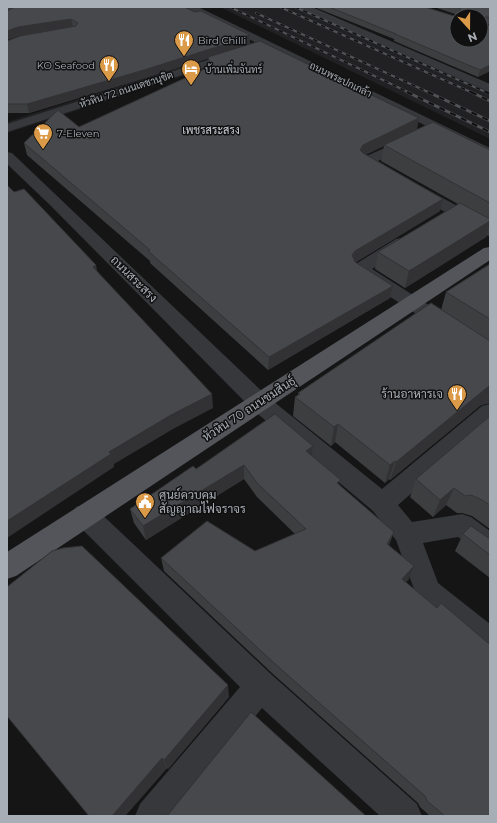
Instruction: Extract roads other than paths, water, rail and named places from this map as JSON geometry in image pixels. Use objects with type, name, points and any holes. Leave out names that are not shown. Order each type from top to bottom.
[{"type":"main road","name":"หัวหิน 70 ถนนชมสินธุ์","points":[[7,567],[85,514],[260,403],[490,252]]},
{"type":"street","points":[[304,7],[490,88]]},
{"type":"street","name":"ถนนพระปกเกล้า","points":[[192,12],[206,14],[490,153]]},
{"type":"street","name":"หัวหิน 72 ถนนเดชานุชิต","points":[[7,128],[269,44]]},
{"type":"street","points":[[437,127],[367,161],[403,182],[447,215],[490,231]]},
{"type":"street","name":"ถนนสระสรง","points":[[7,156],[56,202],[260,403],[382,504],[407,534],[428,591],[490,643]]},
{"type":"street","points":[[414,236],[360,269],[490,353]]},
{"type":"street","points":[[382,504],[490,412]]},
{"type":"street","points":[[85,514],[262,686],[405,816]]},
{"type":"street","points":[[407,534],[462,525],[490,546]]},
{"type":"street","points":[[152,816],[262,686]]},
{"type":"railway","points":[[230,7],[410,93]]},
{"type":"railway","points":[[280,7],[473,93]]},
{"type":"railway","points":[[295,7],[488,93]]},
{"type":"railway","points":[[256,13],[430,93]]},
{"type":"railway","points":[[407,92],[490,132]]},
{"type":"railway","points":[[428,92],[490,121]]},
{"type":"railway","points":[[471,92],[490,101]]},
{"type":"place","name":"Bird Chilli","points":[[184,57]]},
{"type":"place","name":"KO Seafood","points":[[109,82]]},
{"type":"place","name":"บ้านเพิ่มจันทร์","points":[[191,86]]},
{"type":"place","name":"7-Eleven","points":[[43,150]]},
{"type":"place","name":"ร้านอาหารเจ","points":[[457,411]]},
{"type":"place","name":"ศูนย์ควบคุม สัญญาณไฟจราจร","points":[[145,519]]},
{"type":"district","name":"เพชรสระสรง","points":[[211,130]]}]
